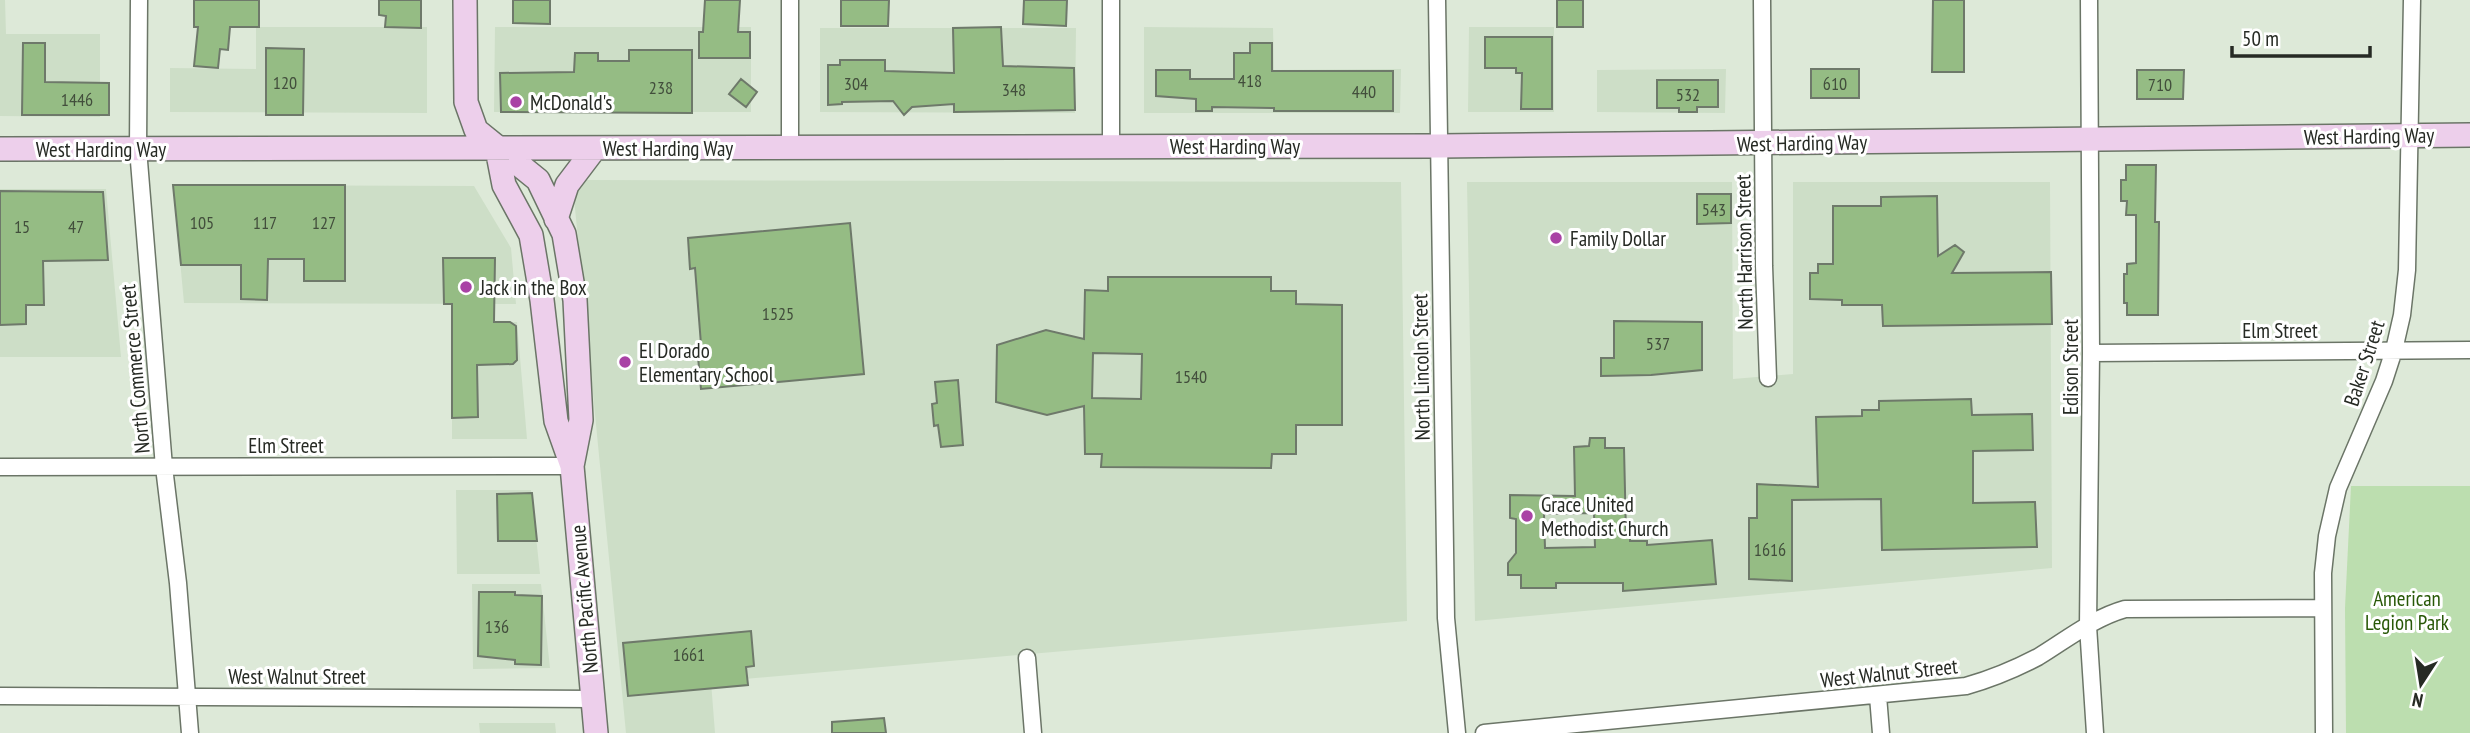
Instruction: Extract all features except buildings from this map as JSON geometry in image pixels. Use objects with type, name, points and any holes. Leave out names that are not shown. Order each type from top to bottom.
[{"type":"street","name":"North Commerce Street","points":[[139,0],[138,149],[164,467],[178,583],[190,733]]},
{"type":"street","points":[[465,0],[466,102],[476,130],[497,149]]},
{"type":"street","points":[[790,0],[790,146]]},
{"type":"street","points":[[1111,0],[1111,147]]},
{"type":"street","name":"North Lincoln Street","points":[[1437,0],[1446,608],[1457,733]]},
{"type":"street","name":"North Harrison Street","points":[[1762,0],[1764,266],[1768,378]]},
{"type":"street","name":"Edison Street","points":[[2089,0],[2091,353],[2088,626],[2095,733]]},
{"type":"street","name":"Baker Street","points":[[2324,733],[2323,608],[2327,536],[2338,488],[2384,381],[2395,350],[2402,315],[2407,270],[2412,0]]},
{"type":"street","name":"West Harding Way","points":[[0,149],[1438,146],[2470,135]]},
{"type":"street","points":[[556,219],[567,185],[595,148]]},
{"type":"street","name":"North Pacific Avenue","points":[[497,149],[538,180],[564,234],[575,300],[581,420],[572,466]]},
{"type":"street","name":"North Pacific Avenue","points":[[497,149],[504,185],[531,234],[542,300],[556,421],[572,466],[596,733]]},
{"type":"street","name":"Elm Street","points":[[2091,353],[2470,350]]},
{"type":"street","name":"Elm Street","points":[[0,467],[572,466]]},
{"type":"street","name":"West Walnut Street","points":[[1484,733],[1937,691],[1983,681],[2036,658],[2107,614],[2124,609],[2323,608]]},
{"type":"street","points":[[1027,658],[1033,733]]},
{"type":"street","name":"West Walnut Street","points":[[0,696],[593,699]]},
{"type":"street","points":[[1878,696],[1881,733]]},
{"type":"street","points":[[1666,716],[1668,733]]},
{"type":"shaded area","points":[[0,0],[5,0],[6,34],[100,34],[100,117],[0,116]]},
{"type":"shaded area","points":[[256,27],[427,27],[427,113],[170,112],[170,68],[256,69]]},
{"type":"shaded area","points":[[495,27],[751,27],[751,112],[494,112]]},
{"type":"shaded area","points":[[1144,27],[1273,28],[1274,70],[1401,69],[1400,113],[1144,113]]},
{"type":"shaded area","points":[[1469,27],[1554,27],[1554,112],[1468,112]]},
{"type":"shaded area","points":[[820,28],[1076,28],[1075,113],[820,112]]},
{"type":"shaded area","points":[[1726,69],[1725,113],[1597,112],[1597,70]]},
{"type":"shaded area","points":[[586,180],[1401,182],[1407,621],[711,682],[715,733],[626,733],[574,198]]},
{"type":"shaded area","points":[[1467,182],[1732,182],[1733,379],[1793,374],[1793,182],[2050,182],[2052,568],[1475,621]]},
{"type":"shaded area","points":[[173,185],[474,186],[511,248],[516,304],[184,303]]},
{"type":"shaded area","points":[[0,189],[106,189],[121,357],[0,357]]},
{"type":"shaded area","points":[[452,322],[517,322],[527,439],[452,439]]},
{"type":"shaded area","points":[[456,490],[531,490],[540,574],[457,574]]},
{"type":"shaded area","points":[[472,584],[541,584],[550,668],[473,669]]},
{"type":"shaded area","points":[[479,723],[555,723],[556,733],[480,733]]},
{"type":"green space","name":"American Legion Park","points":[[2351,486],[2470,486],[2470,733],[2346,733],[2345,608]]},
{"type":"place","name":"McDonald's","points":[[516,102]]},
{"type":"place","name":"Family Dollar","points":[[1556,238]]},
{"type":"place","name":"Jack in the Box","points":[[466,287]]},
{"type":"place","name":"El Dorado Elementary School","points":[[625,362]]},
{"type":"place","name":"Grace United Methodist Church","points":[[1527,516]]}]
